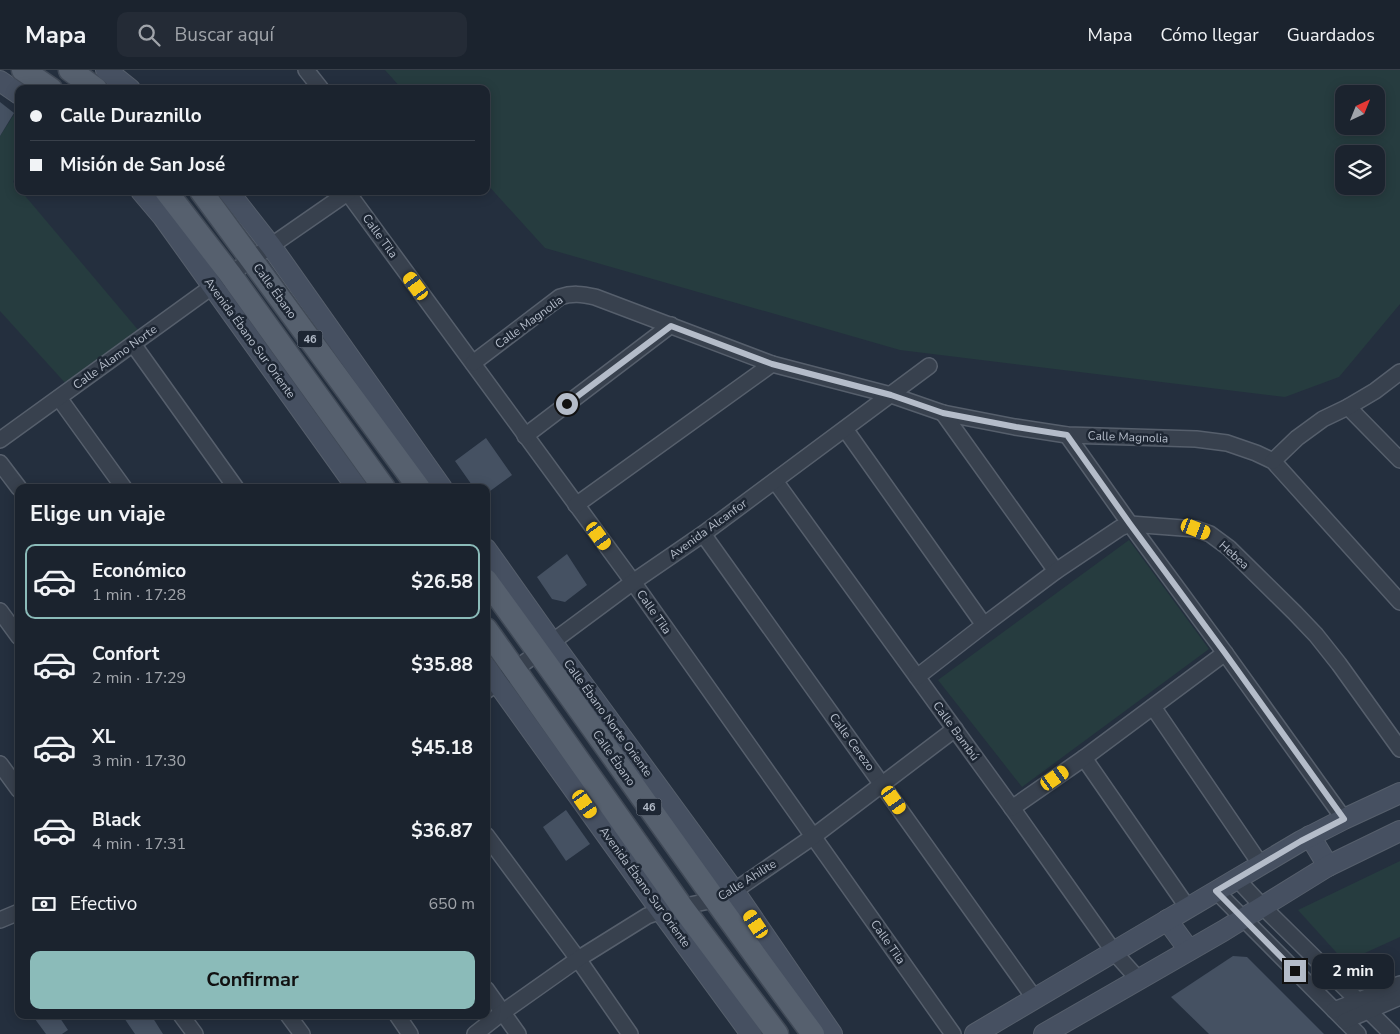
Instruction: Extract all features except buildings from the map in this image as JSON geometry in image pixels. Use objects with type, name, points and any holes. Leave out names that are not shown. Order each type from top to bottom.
[{"type":"main road","points":[[23,70],[45,85]]},
{"type":"main road","points":[[70,70],[91,85]]},
{"type":"main road","name":"46","points":[[168,195],[221,280],[381,484]]},
{"type":"main road","name":"Calle Ébano","points":[[204,195],[416,484]]},
{"type":"main road","name":"Calle Ébano","points":[[490,585],[545,647],[724,896],[813,1034]]},
{"type":"main road","name":"46","points":[[490,648],[496,677],[672,909],[777,1034]]},
{"type":"street","points":[[106,70],[125,85]]},
{"type":"street","points":[[306,70],[318,85]]},
{"type":"street","points":[[0,81],[15,91]]},
{"type":"street","name":"Avenida Ébano Sur Oriente","points":[[144,195],[163,218],[221,280],[355,484]]},
{"type":"street","points":[[231,195],[271,246],[439,484]]},
{"type":"street","name":"Calle Álamo Norte","points":[[0,440],[221,280],[345,195]]},
{"type":"street","name":"Calle Tila","points":[[351,195],[633,582],[953,1034]]},
{"type":"street","name":"Calle Magnolia","points":[[473,363],[560,297],[570,294],[585,294],[772,364],[891,395],[943,413],[1067,435],[1196,439],[1227,443],[1274,461],[1400,602]]},
{"type":"street","points":[[525,436],[671,326]]},
{"type":"street","points":[[133,344],[233,484]]},
{"type":"street","points":[[576,505],[772,364]]},
{"type":"street","name":"Avenida Alcanfor","points":[[496,677],[545,647],[633,582],[703,534],[928,366]]},
{"type":"street","points":[[1274,461],[1303,433],[1323,419],[1375,391],[1400,372]]},
{"type":"street","points":[[59,398],[121,484]]},
{"type":"street","points":[[1348,407],[1400,460]]},
{"type":"street","points":[[943,413],[1056,571]]},
{"type":"street","points":[[845,429],[984,624]]},
{"type":"street","points":[[1067,435],[1344,819]]},
{"type":"street","points":[[0,463],[16,484]]},
{"type":"street","name":"Calle Bambú","points":[[775,481],[1114,952],[1139,980]]},
{"type":"street","points":[[917,677],[984,624],[1056,571],[1109,534],[1130,524]]},
{"type":"street","name":"Hebea","points":[[1130,524],[1196,529],[1210,534],[1229,548],[1316,635],[1400,749]]},
{"type":"street","name":"Calle Cerezo","points":[[703,534],[1035,999]]},
{"type":"street","points":[[490,556],[545,647]]},
{"type":"street","points":[[0,611],[15,632]]},
{"type":"street","points":[[1012,808],[1084,758],[1225,653]]},
{"type":"street","points":[[1153,707],[1261,865]]},
{"type":"street","name":"Calle Ahilite","points":[[475,1034],[578,959],[647,916],[724,896],[814,836],[955,730]]},
{"type":"street","points":[[1084,758],[1188,908]]},
{"type":"street","points":[[0,764],[15,785]]},
{"type":"street","points":[[975,1034],[1310,836],[1400,793]]},
{"type":"street","points":[[1044,1034],[1263,907],[1328,866],[1400,831]]},
{"type":"street","points":[[1310,836],[1328,866]]},
{"type":"street","points":[[490,840],[578,959],[630,1034]]},
{"type":"street","points":[[1237,879],[1392,1034]]},
{"type":"street","points":[[1216,891],[1358,1034]]},
{"type":"street","points":[[724,896],[832,1034]]},
{"type":"street","name":"Avenida Ébano Sur Oriente","points":[[672,909],[751,1034]]},
{"type":"street","points":[[1167,920],[1189,950]]},
{"type":"street","points":[[1345,1021],[1364,1006],[1400,984]]},
{"type":"street","points":[[490,994],[518,1034]]},
{"type":"street","points":[[1334,1010],[1364,1006],[1400,997]]},
{"type":"street","points":[[184,1019],[195,1034]]},
{"type":"street","points":[[291,1019],[302,1034]]},
{"type":"street","points":[[400,1019],[410,1034]]},
{"type":"green space","points":[[385,70],[1400,70],[1400,304],[1339,377],[1285,397],[900,350],[545,248],[490,187],[490,85],[398,85]]},
{"type":"green space","points":[[15,113],[15,178],[13,182],[15,184],[15,195],[24,195],[139,331],[67,385],[0,311],[0,136]]},
{"type":"green space","points":[[1129,540],[1209,649],[1022,787],[938,680]]},
{"type":"green space","points":[[1400,861],[1400,937],[1345,962],[1298,910]]},
{"type":"route","points":[[567,404],[671,326],[772,364],[891,395],[943,413],[1067,435],[1344,819],[1301,841],[1216,891],[1295,971]]}]
